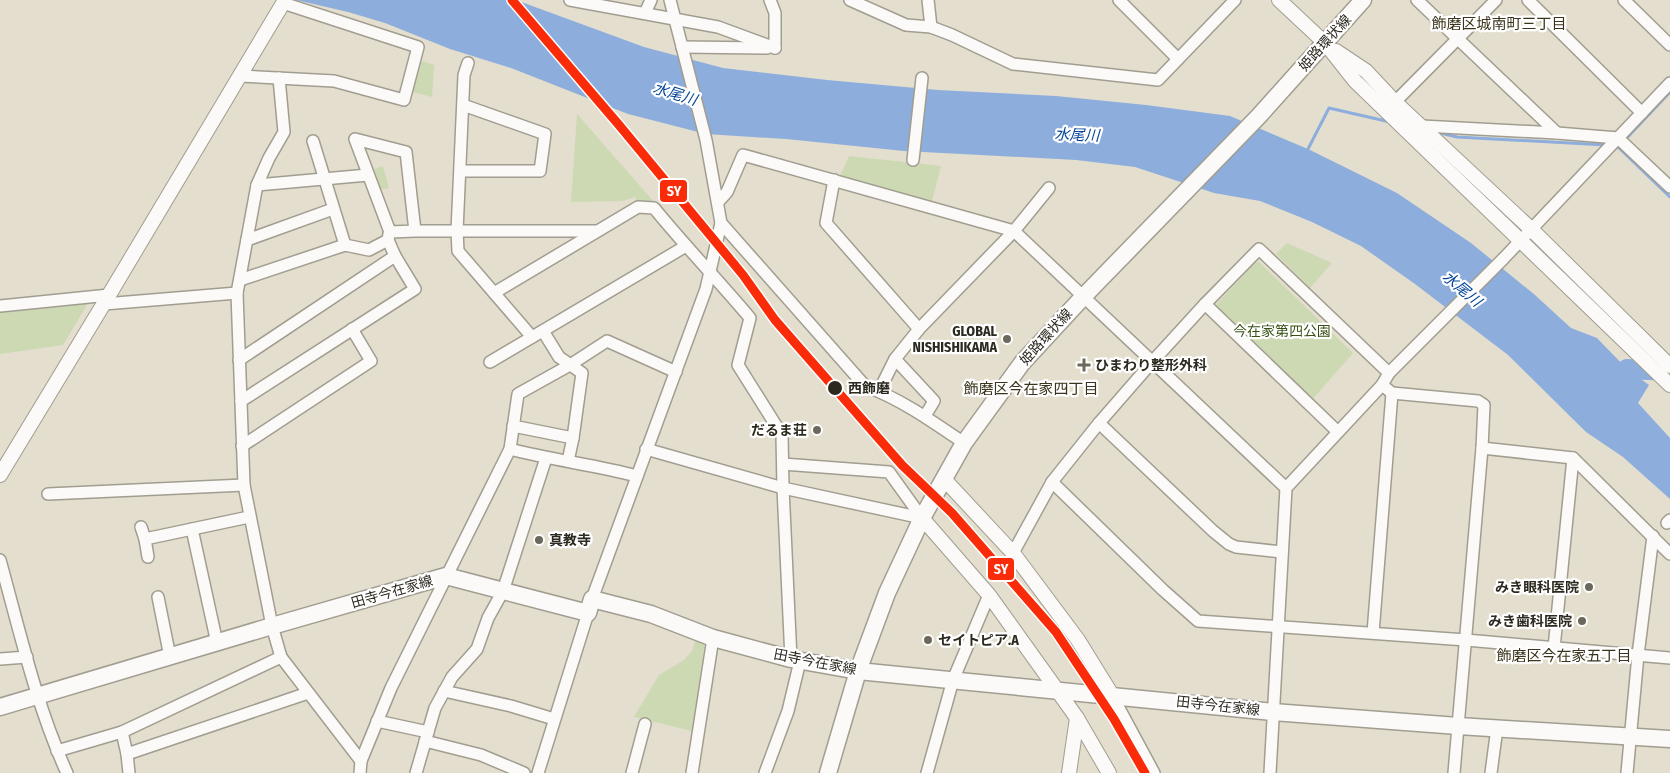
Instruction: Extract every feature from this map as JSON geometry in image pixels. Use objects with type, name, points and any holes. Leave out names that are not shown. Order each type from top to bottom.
[{"type":"main road","name":"姫路環状線","points":[[828,773],[858,671],[887,593],[922,518],[964,443],[1022,363],[1083,297],[1258,117],[1364,0]]},
{"type":"main road","name":"田寺今在家線","points":[[0,707],[446,576],[503,591],[651,614],[712,638],[796,660],[858,671],[1057,689],[1273,712],[1670,739]]},
{"type":"street","points":[[644,13],[652,0]]},
{"type":"street","points":[[538,773],[590,606],[711,272],[721,223],[706,140],[670,0]]},
{"type":"street","points":[[770,0],[775,13],[775,48]]},
{"type":"street","points":[[850,0],[906,25],[931,27],[1013,64],[1158,80],[1235,0]]},
{"type":"street","points":[[928,0],[931,27]]},
{"type":"street","points":[[1119,0],[1178,59]]},
{"type":"street","points":[[1279,0],[1325,43],[1366,71],[1395,102],[1531,229],[1670,366]]},
{"type":"street","points":[[1417,0],[1556,133]]},
{"type":"street","points":[[1395,102],[1496,0]]},
{"type":"street","points":[[1528,0],[1642,113]]},
{"type":"street","points":[[1624,0],[1670,45]]},
{"type":"street","points":[[574,1],[620,4],[644,13],[718,27],[775,48]]},
{"type":"street","points":[[0,475],[107,300],[282,5],[418,47],[404,100],[334,81],[240,76]]},
{"type":"street","points":[[1325,43],[1355,82],[1670,385]]},
{"type":"street","points":[[682,48],[775,48]]},
{"type":"street","points":[[468,63],[464,75],[458,251],[532,337]]},
{"type":"street","points":[[279,78],[284,132],[269,158],[257,185],[237,293],[244,485],[272,626],[281,657],[362,770]]},
{"type":"street","points":[[913,160],[922,78]]},
{"type":"street","points":[[1270,773],[1286,488],[1382,384],[1389,373],[1446,318],[1670,83]]},
{"type":"street","points":[[461,171],[540,170],[545,134],[463,105]]},
{"type":"street","points":[[1422,126],[1618,138],[1670,187]]},
{"type":"street","points":[[241,401],[415,289],[395,256],[355,139],[406,152],[415,231]]},
{"type":"street","points":[[313,141],[345,245]]},
{"type":"street","points":[[718,202],[727,192],[743,155],[1014,231],[1286,488]]},
{"type":"street","points":[[257,185],[368,175]]},
{"type":"street","points":[[834,180],[826,223],[919,329]]},
{"type":"street","points":[[880,392],[895,359],[919,329],[1014,231],[1049,188]]},
{"type":"street","points":[[494,293],[638,207],[654,208],[750,318],[738,365],[782,435],[783,488],[796,660],[788,711],[765,773]]},
{"type":"street","points":[[247,240],[333,209]]},
{"type":"street","points":[[721,223],[865,386],[924,416],[964,443]]},
{"type":"street","points":[[369,250],[389,236],[415,231],[597,232]]},
{"type":"street","points":[[240,280],[345,245],[369,250],[381,265]]},
{"type":"street","points":[[490,362],[686,246]]},
{"type":"street","points":[[1013,554],[1052,482],[1153,361],[1205,304],[1260,249],[1389,373]]},
{"type":"street","points":[[239,360],[395,256]]},
{"type":"street","points":[[0,306],[237,293]]},
{"type":"street","points":[[1205,304],[1338,432]]},
{"type":"street","points":[[242,446],[371,361],[352,329]]},
{"type":"street","points":[[544,331],[559,357],[582,373],[568,461]]},
{"type":"street","points":[[362,770],[377,722],[391,688],[510,449],[518,394],[570,365],[607,341],[676,372]]},
{"type":"street","points":[[895,359],[934,401],[924,416]]},
{"type":"street","points":[[1382,384],[1392,393],[1478,401],[1484,405],[1482,448],[1454,773]]},
{"type":"street","points":[[1373,633],[1392,393]]},
{"type":"street","points":[[1100,423],[1229,544],[1236,547],[1282,552]]},
{"type":"street","points":[[513,426],[573,438]]},
{"type":"street","points":[[1482,448],[1573,458],[1670,554]]},
{"type":"street","points":[[510,449],[637,476]]},
{"type":"street","points":[[646,449],[783,488],[922,518]]},
{"type":"street","points":[[418,773],[426,736],[435,708],[452,677],[478,649],[488,618],[503,591],[546,458]]},
{"type":"street","points":[[1554,648],[1573,458]]},
{"type":"street","points":[[783,464],[889,472],[922,518],[989,595],[1077,718],[1109,773]]},
{"type":"street","points":[[944,479],[1013,554],[1078,640],[1112,695],[1154,773]]},
{"type":"street","points":[[1052,482],[1163,590],[1198,621],[1466,640],[1670,658]]},
{"type":"street","points":[[48,494],[244,485]]},
{"type":"street","points":[[148,558],[143,533],[192,529],[249,517]]},
{"type":"street","points":[[192,529],[217,643]]},
{"type":"street","points":[[1626,773],[1653,536]]},
{"type":"street","points":[[0,560],[37,696],[67,773]]},
{"type":"street","points":[[927,773],[953,680],[989,595]]},
{"type":"street","points":[[158,596],[170,656]]},
{"type":"street","points":[[692,773],[712,638]]},
{"type":"street","points":[[0,659],[27,657]]},
{"type":"street","points":[[57,751],[122,732],[281,657]]},
{"type":"street","points":[[444,691],[511,706],[554,719]]},
{"type":"street","points":[[127,754],[308,693]]},
{"type":"street","points":[[1069,773],[1077,718]]},
{"type":"street","points":[[377,722],[482,755],[524,773]]},
{"type":"street","points":[[632,773],[645,724]]},
{"type":"street","points":[[1491,773],[1497,728]]},
{"type":"street","points":[[122,732],[129,773]]},
{"type":"green space","points":[[422,61],[434,65],[432,97],[413,92]]},
{"type":"green space","points":[[577,114],[654,202],[637,203],[635,197],[623,201],[571,202]]},
{"type":"green space","points":[[849,156],[941,166],[932,201],[839,178]]},
{"type":"green space","points":[[383,166],[389,188],[380,190],[374,169]]},
{"type":"green space","name":"今在家第四公園","points":[[1287,243],[1332,263],[1310,288],[1276,254]]},
{"type":"green space","name":"今在家第四公園","points":[[1259,262],[1353,353],[1310,402],[1215,306],[1255,263]]},
{"type":"green space","points":[[88,303],[63,345],[0,354],[0,312]]},
{"type":"green space","points":[[697,637],[705,640],[692,731],[634,717],[659,675],[684,660],[692,651]]},
{"type":"water","name":"水尾川","points":[[296,0],[516,0],[644,47],[723,68],[938,90],[1056,96],[1230,116],[1308,149],[1397,193],[1471,243],[1535,295],[1571,328],[1597,338],[1627,369],[1649,385],[1638,403],[1670,438],[1670,499],[1623,457],[1586,432],[1508,355],[1415,284],[1361,246],[1312,222],[1260,201],[1214,193],[1135,167],[1076,160],[904,151],[786,139],[706,134],[628,114],[511,68],[450,49],[385,23]]},
{"type":"waterway","points":[[1624,141],[1670,92]]},
{"type":"waterway","points":[[1307,151],[1329,108],[1390,122]]},
{"type":"waterway","points":[[1436,132],[1457,137],[1606,145]]},
{"type":"waterway","points":[[1615,147],[1618,147],[1670,197]]},
{"type":"waterway","points":[[1610,389],[1627,369],[1670,371]]},
{"type":"transit line","name":"SY","points":[[512,0],[619,125],[743,275],[775,320],[902,465],[952,513],[1056,632],[1114,719],[1145,773]]},
{"type":"place","name":"GLOBAL NISHISHIKAMA","points":[[1007,339]]},
{"type":"place","name":"ひまわり整形外科","points":[[1084,365]]},
{"type":"place","name":"西飾磨","points":[[835,388]]},
{"type":"place","name":"だるま荘","points":[[817,430]]},
{"type":"place","name":"真教寺","points":[[539,540]]},
{"type":"place","name":"みき眼科医院","points":[[1589,587]]},
{"type":"place","name":"みき歯科医院","points":[[1582,621]]},
{"type":"place","name":"セイトピア.A","points":[[928,640]]},
{"type":"district","name":"飾磨区城南町三丁目","points":[[1499,24]]},
{"type":"district","name":"飾磨区今在家四丁目","points":[[1031,389]]},
{"type":"district","name":"飾磨区今在家五丁目","points":[[1564,656]]}]
